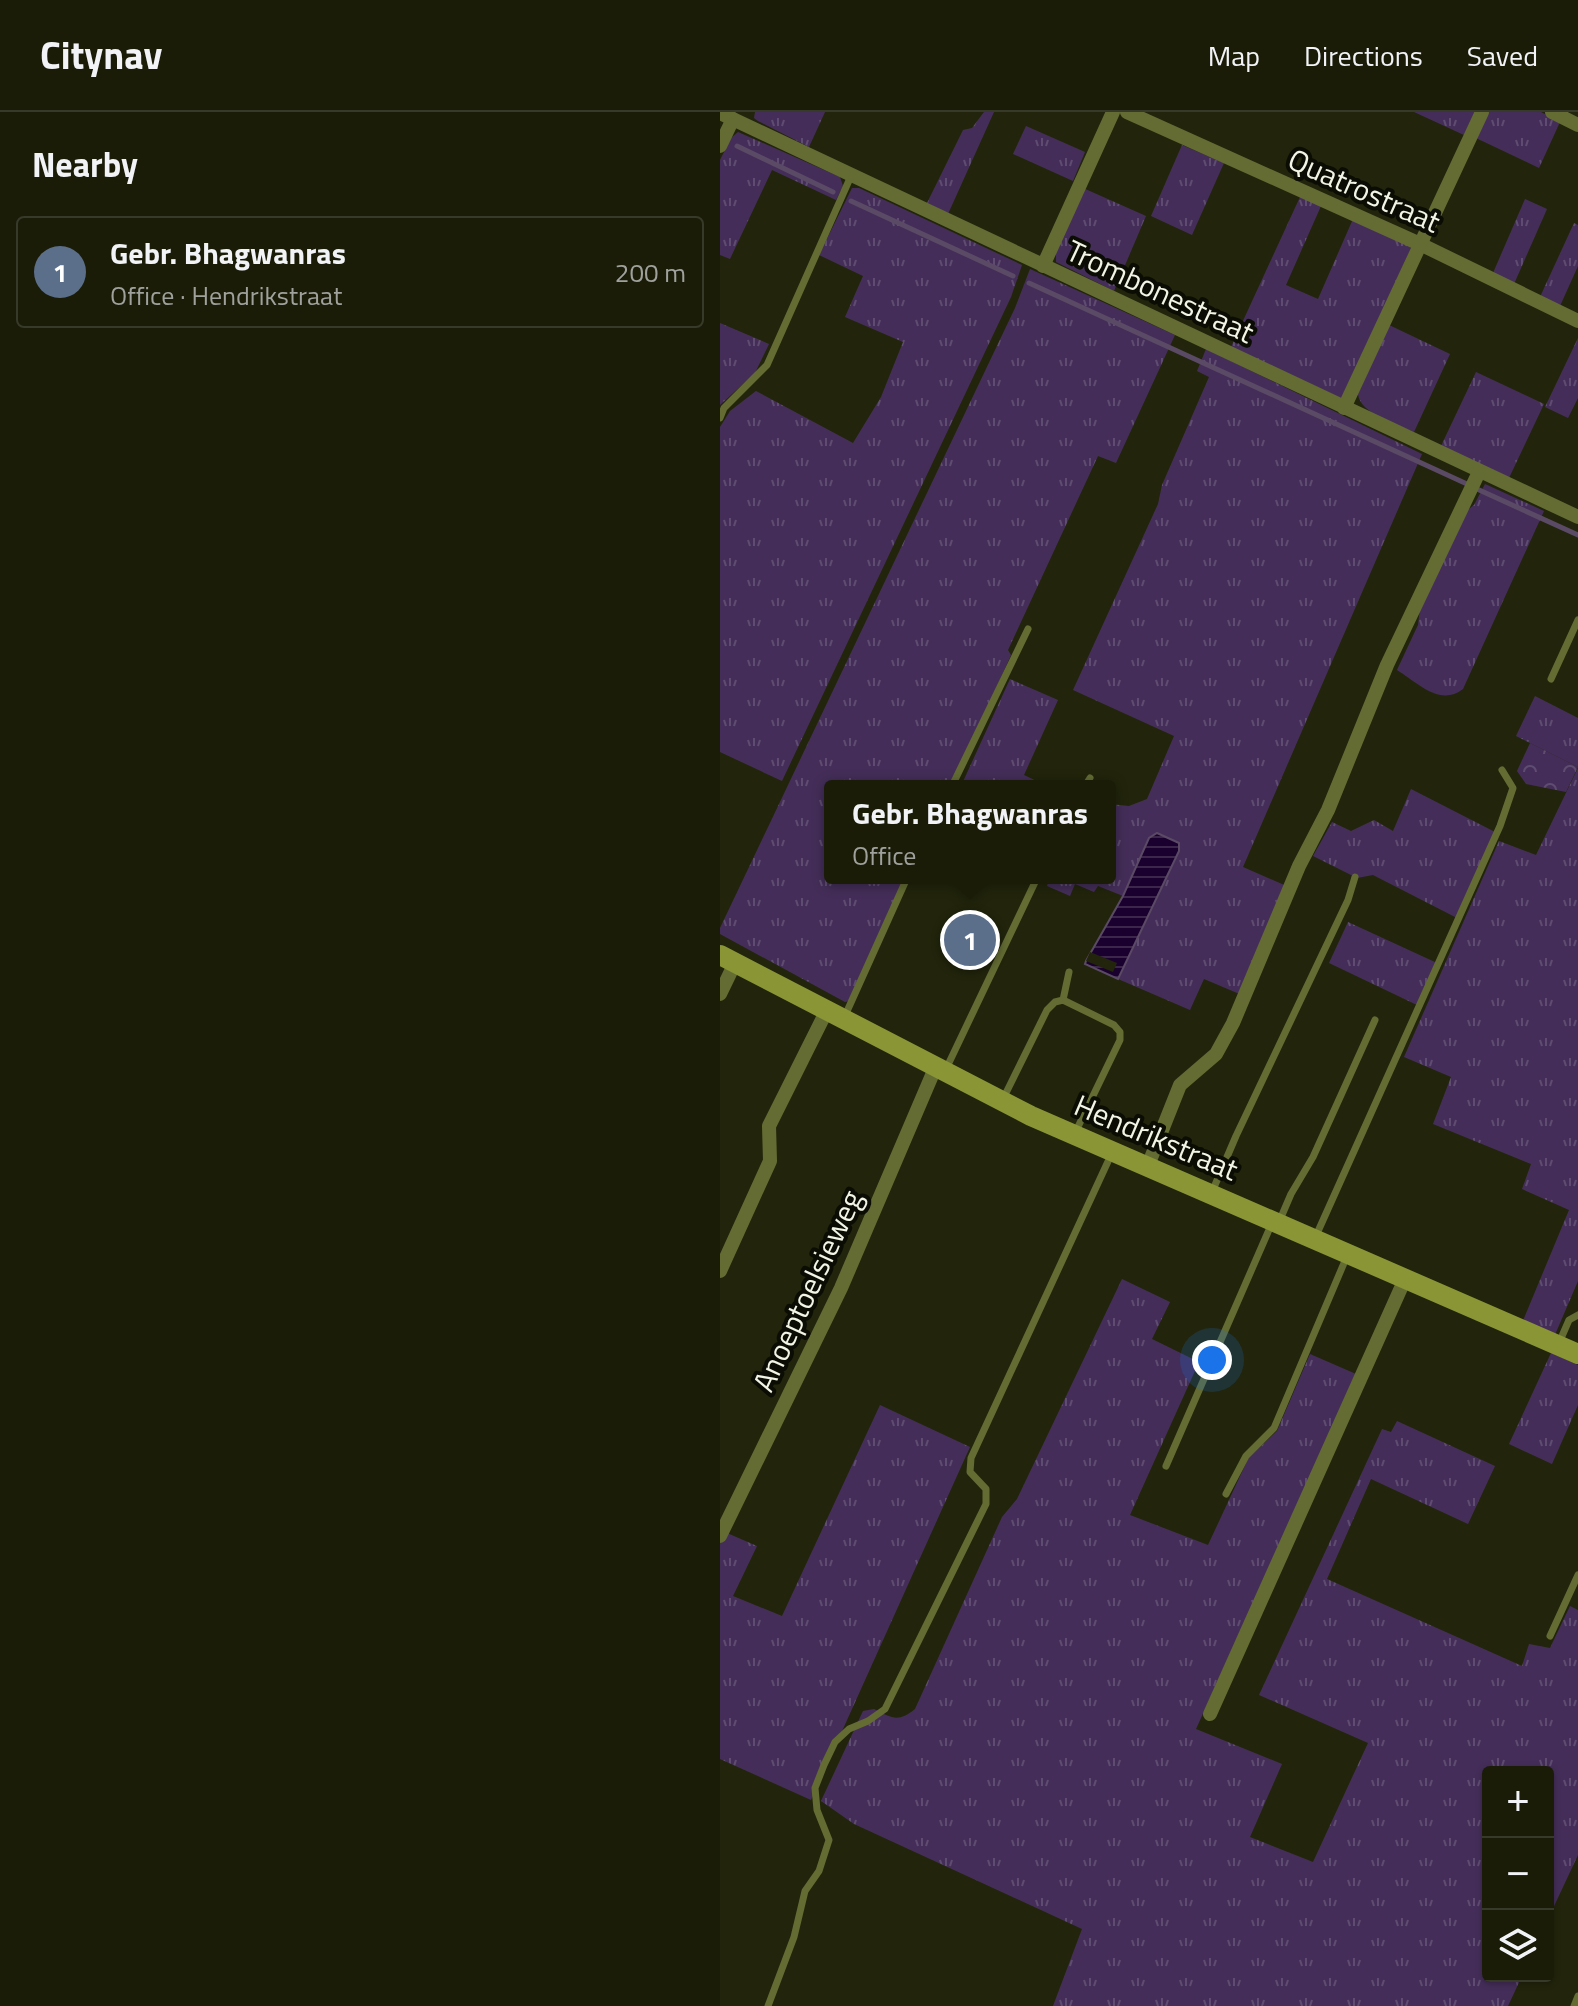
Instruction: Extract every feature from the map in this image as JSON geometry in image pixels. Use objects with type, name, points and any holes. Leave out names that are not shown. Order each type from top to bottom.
[{"type":"street","points":[[1043,266],[1113,112]]},
{"type":"street","name":"Quatrostraat","points":[[1127,112],[1420,244],[1578,321]]},
{"type":"street","points":[[1344,408],[1482,112]]},
{"type":"street","points":[[1552,112],[1578,125]]},
{"type":"street","points":[[720,146],[736,117]]},
{"type":"street","name":"Trombonestraat","points":[[736,117],[851,176],[1578,517]]},
{"type":"street","points":[[1147,1168],[1180,1085],[1216,1054],[1233,1023],[1299,866],[1328,810],[1387,665],[1479,472]]},
{"type":"street","points":[[720,994],[728,959]]},
{"type":"street","name":"Hendrikstraat","points":[[728,959],[1074,1136],[1578,1354]]},
{"type":"street","points":[[720,1271],[770,1161],[769,1126],[836,1014]]},
{"type":"street","name":"Anoeptoelsieweg","points":[[720,1536],[841,1288],[941,1068]]},
{"type":"street","points":[[1210,1714],[1405,1279]]},
{"type":"lane","points":[[720,418],[724,408],[767,365],[851,176]]},
{"type":"lane","points":[[1551,679],[1578,620]]},
{"type":"lane","points":[[955,780],[1028,629]]},
{"type":"lane","points":[[1314,1240],[1500,826],[1513,788],[1502,770]]},
{"type":"lane","points":[[1211,1194],[1348,900],[1355,877]]},
{"type":"lane","points":[[836,1014],[904,884]]},
{"type":"lane","points":[[941,1068],[1034,884]]},
{"type":"lane","points":[[1063,1000],[1069,972]]},
{"type":"lane","points":[[1002,1101],[1047,1010],[1055,1002],[1063,1000],[1114,1025],[1120,1032],[1120,1040],[1074,1136]]},
{"type":"lane","points":[[1166,1466],[1276,1223],[1313,1157],[1375,1020]]},
{"type":"lane","points":[[768,2006],[794,1937],[805,1891],[819,1871],[829,1840],[817,1810],[815,1788],[824,1765],[835,1742],[849,1729],[885,1709],[986,1504],[986,1489],[970,1472],[971,1458],[1112,1153]]},
{"type":"lane","points":[[1226,1494],[1246,1456],[1274,1428],[1348,1254]]},
{"type":"lane","points":[[1558,1345],[1569,1320],[1578,1315]]},
{"type":"lane","points":[[1550,1636],[1578,1575]]},
{"type":"lane","points":[[1574,2006],[1578,1996]]},
{"type":"green space","points":[[755,112],[825,112],[809,147],[758,121],[754,118]]},
{"type":"green space","points":[[984,112],[994,112],[948,214],[927,203],[963,130],[972,128]]},
{"type":"green space","points":[[1414,112],[1475,112],[1464,135]]},
{"type":"green space","points":[[1488,112],[1541,112],[1560,122],[1539,168],[1476,138]]},
{"type":"green space","points":[[1026,126],[1085,152],[1073,181],[1013,154]]},
{"type":"green space","points":[[738,132],[840,177],[843,186],[836,200],[772,170],[730,259],[720,255],[720,160],[731,138]]},
{"type":"green space","points":[[1182,145],[1224,163],[1192,235],[1151,216]]},
{"type":"green space","points":[[852,188],[859,188],[1022,265],[1011,297],[782,781],[720,752],[720,427],[730,411],[756,391],[853,443],[881,397],[903,342],[845,317],[863,276],[819,255]]},
{"type":"green space","points":[[1083,188],[1146,216],[1114,291],[1056,262],[1056,251]]},
{"type":"green space","points":[[1300,197],[1321,206],[1286,285],[1318,299],[1353,219],[1411,248],[1341,398],[1231,347]]},
{"type":"green space","points":[[1525,199],[1547,209],[1514,284],[1493,273]]},
{"type":"green space","points":[[1574,223],[1578,225],[1578,266],[1560,306],[1540,297]]},
{"type":"green space","points":[[1030,269],[1175,335],[1116,463],[1098,456],[1008,650],[1011,655],[955,780],[824,780],[824,884],[907,884],[853,1000],[845,1002],[720,934],[720,928],[1015,308]]},
{"type":"green space","points":[[720,323],[769,344],[755,373],[720,405]]},
{"type":"green space","points":[[1389,325],[1450,354],[1414,432],[1372,413],[1360,401],[1358,394]]},
{"type":"green space","points":[[1578,338],[1578,398],[1568,418],[1545,407]]},
{"type":"green space","points":[[1206,349],[1422,454],[1243,867],[1291,888],[1249,998],[1204,979],[1190,1010],[1118,979],[1179,851],[1149,838],[1123,896],[1098,886],[1094,892],[1075,884],[1116,884],[1116,805],[1129,806],[1147,799],[1174,736],[1073,690],[1158,504],[1162,485],[1209,377],[1197,371]]},
{"type":"green space","points":[[1476,372],[1544,404],[1509,478],[1441,446]]},
{"type":"green space","points":[[1485,484],[1544,511],[1463,689],[1454,694],[1438,694],[1397,670],[1418,625],[1421,600],[1465,512],[1474,505]]},
{"type":"green space","points":[[1010,679],[1058,700],[1024,775],[1034,780],[964,780]]},
{"type":"green space","points":[[1535,696],[1578,718],[1578,767],[1516,736]]},
{"type":"green space","points":[[1530,743],[1578,767],[1566,792],[1526,784],[1517,771]]},
{"type":"green space","points":[[1578,768],[1578,1281],[1554,1337],[1522,1323],[1569,1210],[1522,1189],[1531,1164],[1433,1124],[1451,1077],[1404,1057],[1499,841],[1536,855]]},
{"type":"green space","points":[[1411,789],[1495,832],[1457,918],[1373,875],[1357,878],[1313,856],[1332,822],[1351,831],[1374,820],[1393,831]]},
{"type":"green space","points":[[1048,884],[1075,884],[1070,896]]},
{"type":"green space","points":[[1348,922],[1437,963],[1417,1005],[1329,963]]},
{"type":"green space","points":[[1122,1279],[1170,1302],[1152,1339],[1199,1362],[1130,1515],[1208,1545],[1249,1457],[1277,1431],[1310,1354],[1356,1374],[1196,1729],[1282,1764],[1250,1837],[1313,1862],[1368,1743],[1259,1695],[1382,1429],[1391,1432],[1397,1421],[1495,1466],[1468,1524],[1371,1479],[1327,1579],[1522,1666],[1529,1644],[1550,1648],[1570,1606],[1578,1610],[1578,1855],[1554,1906],[1554,1766],[1482,1766],[1482,1982],[1519,1982],[1508,2006],[1053,2006],[1082,1929],[854,1824],[821,1801],[863,1711],[874,1709],[899,1718],[915,1709],[1002,1517],[1017,1499]]},
{"type":"green space","points":[[1551,1353],[1578,1365],[1578,1405],[1552,1464],[1509,1444]]},
{"type":"green space","points":[[880,1405],[970,1447],[811,1800],[720,1759],[720,1530],[757,1546],[733,1596],[782,1616]]},
{"type":"shaded area","points":[[1157,833],[1179,843],[1179,851],[1118,979],[1085,964],[1123,896],[1149,838]]},
{"type":"pier","points":[[1090,952],[1117,963],[1113,972],[1086,961]]},
{"type":"waterway","points":[[737,146],[833,192]]},
{"type":"waterway","points":[[851,201],[1013,276]]},
{"type":"waterway","points":[[1029,283],[1467,484]]},
{"type":"waterway","points":[[1477,489],[1578,535]]},
{"type":"place","name":"Gebr. Bhagwanras","points":[[970,940]]}]
